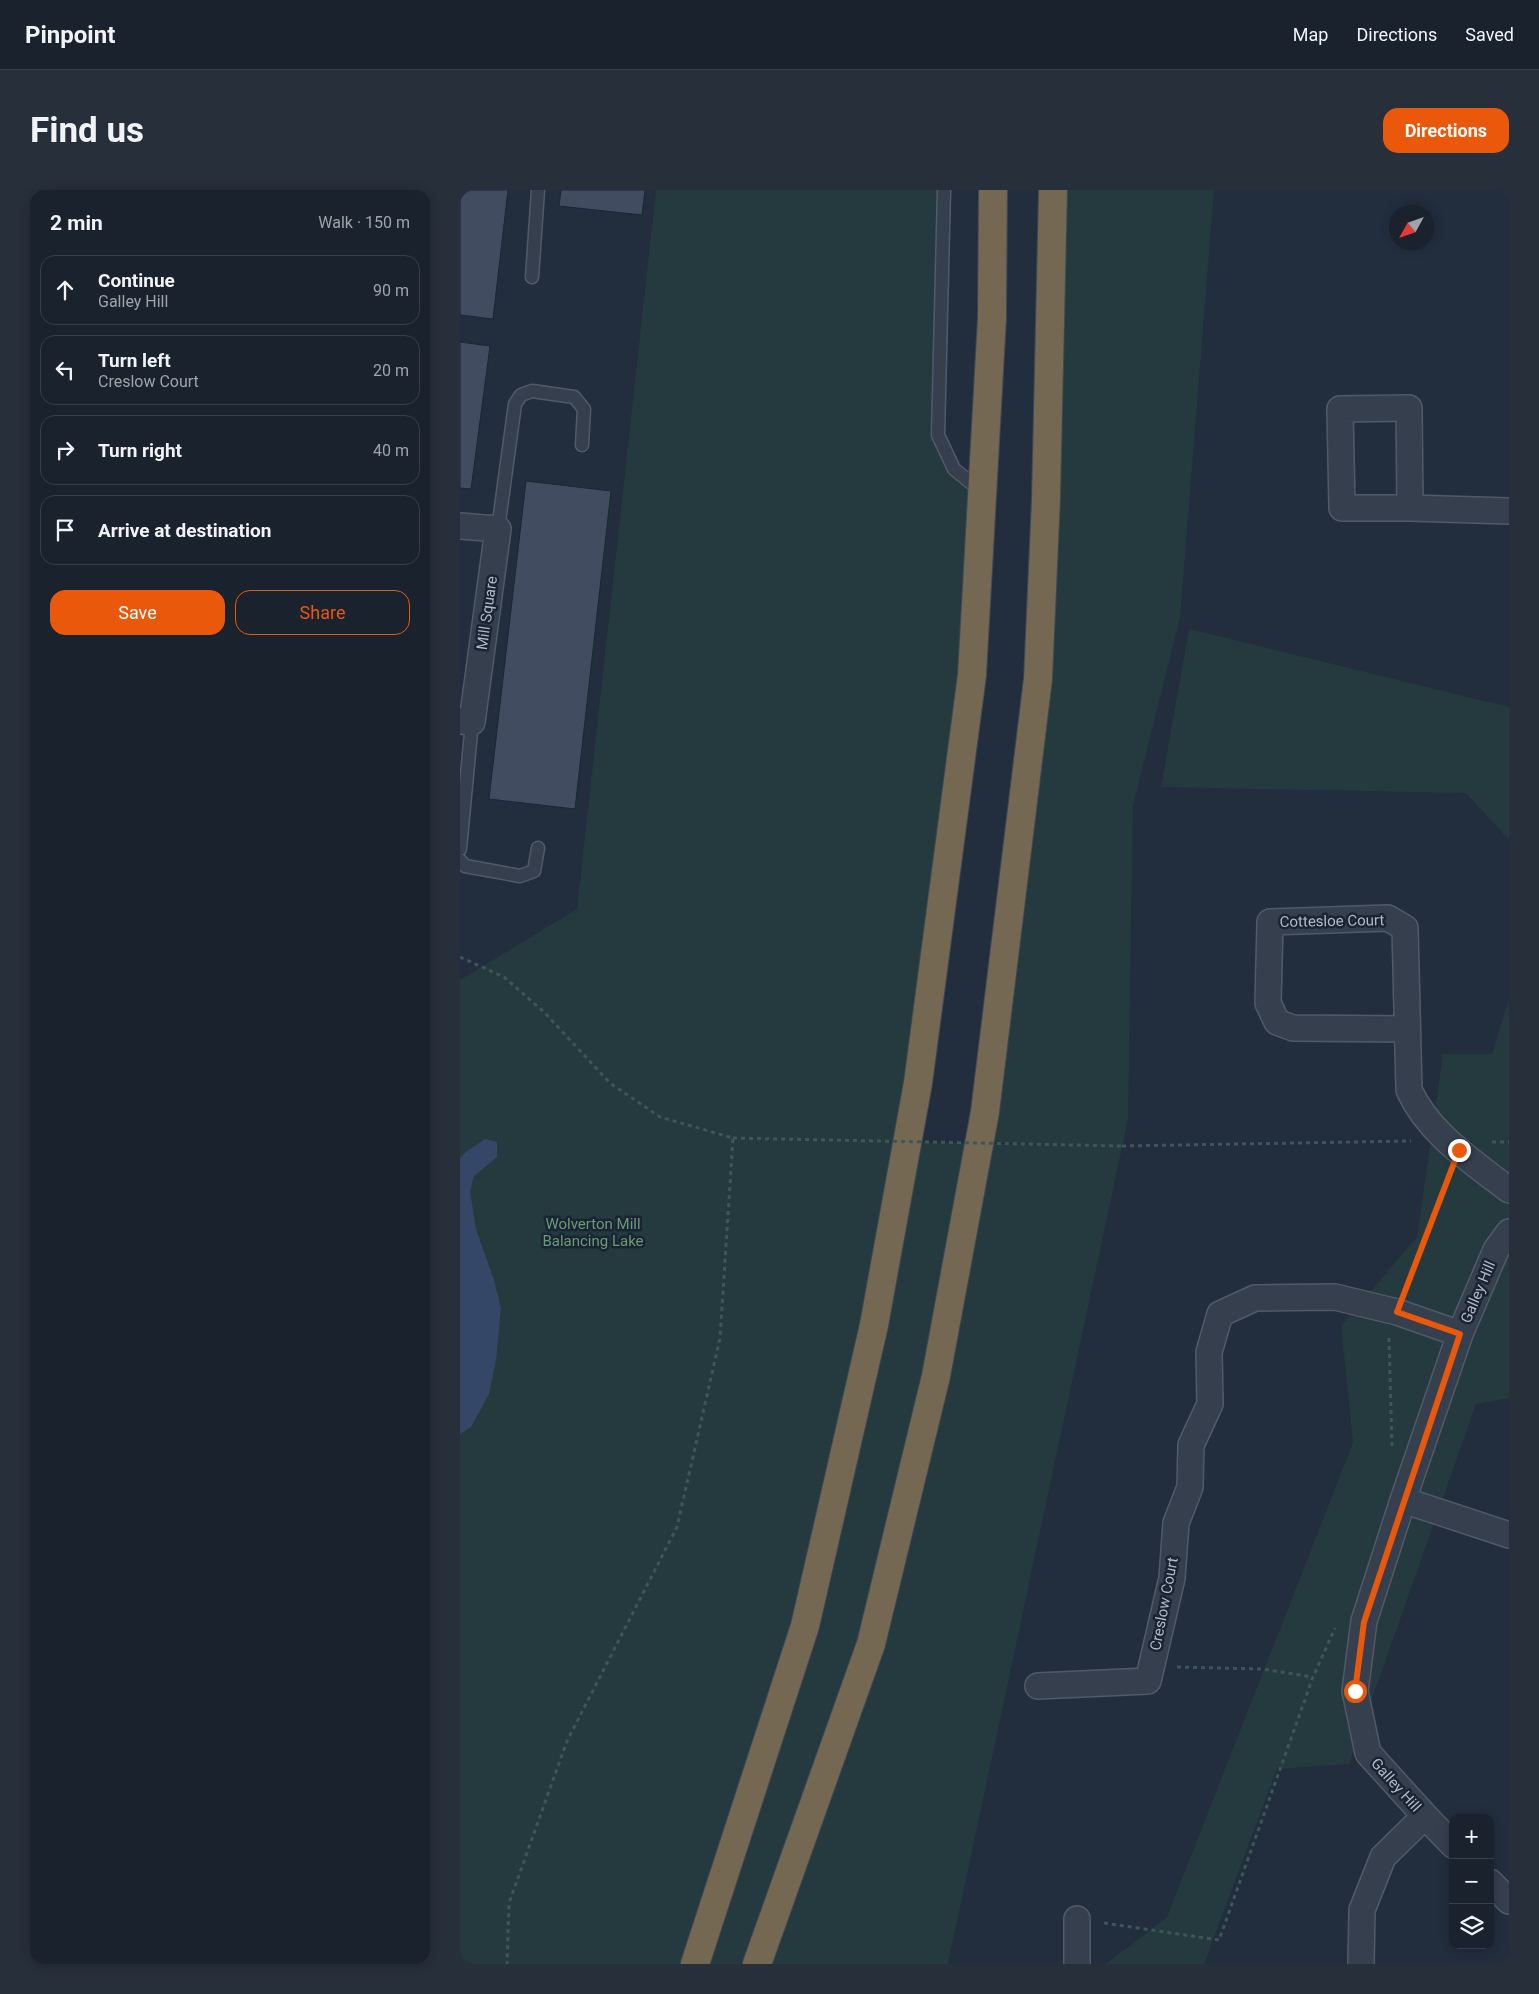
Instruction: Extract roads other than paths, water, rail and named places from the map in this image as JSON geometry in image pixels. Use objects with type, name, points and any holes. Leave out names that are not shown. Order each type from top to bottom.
[{"type":"highway","points":[[695,1964],[805,1626],[874,1326],[918,1083],[970,694],[992,318],[993,190]]},
{"type":"highway","points":[[757,1964],[871,1644],[936,1376],[986,1112],[1038,679],[1046,499],[1053,190]]},
{"type":"street","points":[[1410,508],[1408,408],[1340,409],[1342,508],[1509,511]]},
{"type":"street","points":[[460,526],[498,529]]},
{"type":"street","name":"Mill Square","points":[[466,722],[498,529]]},
{"type":"street","name":"Cottesloe Court","points":[[1407,1029],[1293,1028],[1277,1022],[1268,1003],[1270,922],[1388,918],[1405,928],[1409,1090],[1416,1106],[1453,1145],[1509,1190]]},
{"type":"street","name":"Galley Hill","points":[[1449,1840],[1424,1816],[1368,1753],[1355,1691],[1364,1622],[1403,1500],[1460,1334],[1496,1250],[1509,1232]]},
{"type":"street","name":"Creslow Court","points":[[1038,1686],[1148,1682],[1172,1578],[1176,1524],[1190,1487],[1191,1445],[1210,1404],[1208,1352],[1220,1314],[1255,1298],[1335,1297],[1397,1312],[1460,1334]]},
{"type":"street","points":[[1403,1500],[1509,1535]]},
{"type":"street","points":[[1361,1964],[1362,1910],[1382,1856],[1424,1816]]},
{"type":"street","points":[[1494,1886],[1509,1901]]},
{"type":"street","points":[[1077,1919],[1077,1964]]},
{"type":"lane","points":[[532,277],[538,190]]},
{"type":"lane","points":[[944,190],[938,435],[954,469],[983,492]]},
{"type":"lane","points":[[498,529],[515,404],[521,395],[532,392],[574,397],[584,409],[582,445]]},
{"type":"lane","points":[[460,849],[466,722]]},
{"type":"lane","points":[[460,860],[465,866],[520,876],[534,871],[538,848]]},
{"type":"water","points":[[485,1139],[497,1142],[497,1157],[474,1176],[470,1191],[476,1229],[494,1280],[501,1308],[496,1360],[489,1394],[471,1427],[460,1434],[460,1158]]},
{"type":"park label","name":"Wolverton Mill Balancing Lake","points":[[593,1232]]}]
